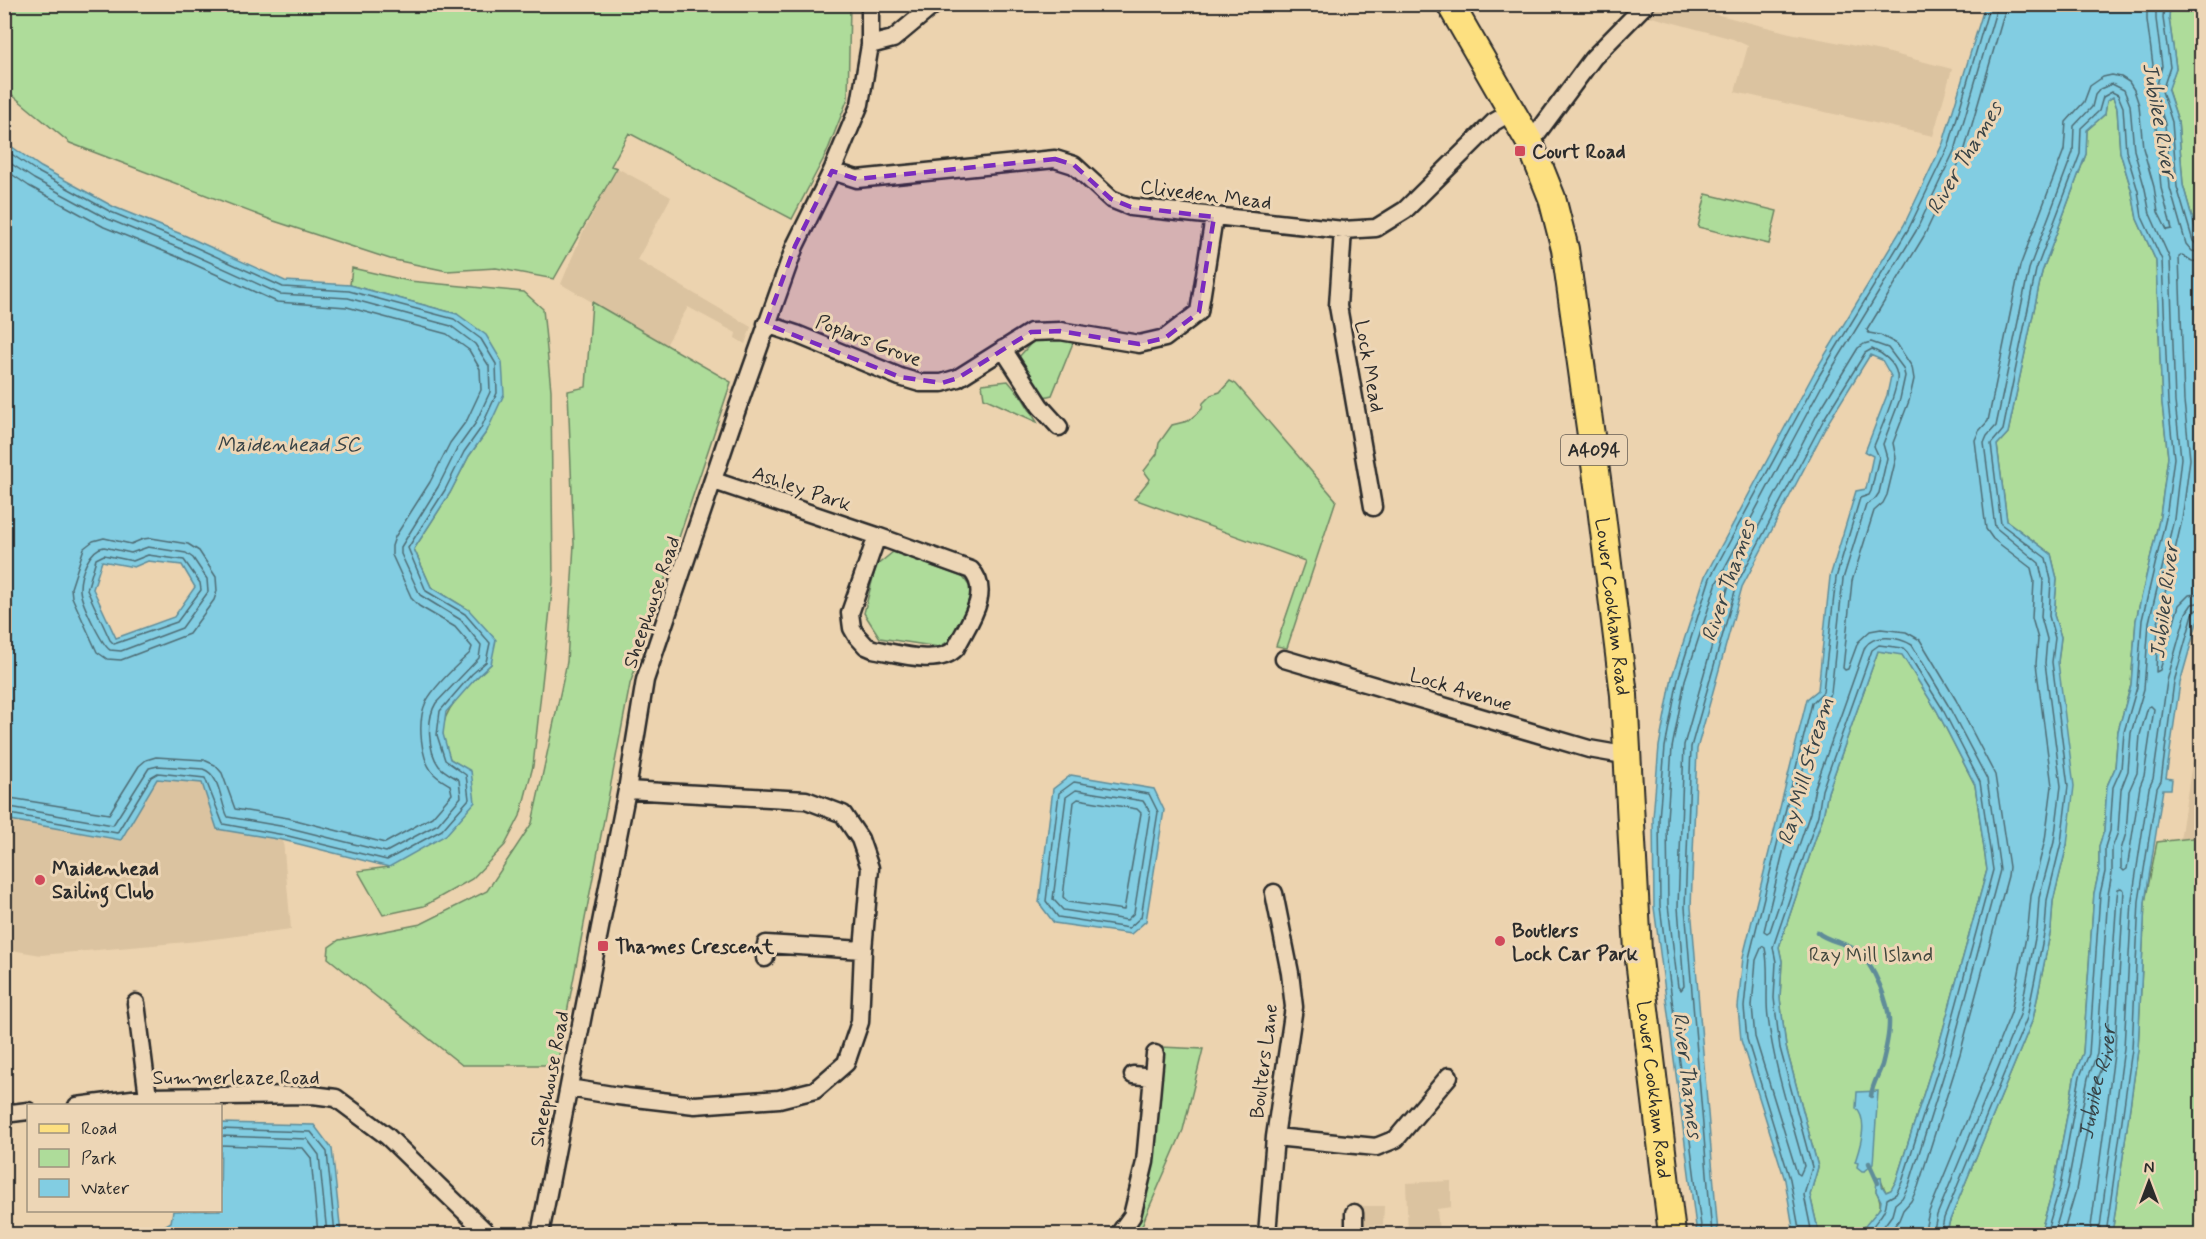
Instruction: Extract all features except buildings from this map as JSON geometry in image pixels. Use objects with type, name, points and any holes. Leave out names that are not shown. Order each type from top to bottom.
[{"type":"main road","name":"Lower Cookham Road","points":[[1450,4],[1530,143],[1552,198],[1565,249],[1624,694],[1638,951],[1672,1234]]},
{"type":"street","name":"Sheephouse Road","points":[[540,1234],[627,790],[645,680],[766,324],[795,246],[832,171],[860,104],[870,45],[870,4]]},
{"type":"street","points":[[870,45],[893,39],[935,4]]},
{"type":"street","points":[[1530,143],[1593,58],[1646,4]]},
{"type":"street","name":"Cliveden Mead","points":[[832,171],[856,179],[1055,159],[1074,165],[1110,199],[1131,207],[1343,230],[1376,228],[1405,210],[1494,122],[1513,111]]},
{"type":"street","name":"Poplars Grove","points":[[766,324],[796,334],[900,378],[942,383],[958,378],[1031,332],[1060,331],[1139,344],[1165,338],[1199,312],[1214,217]]},
{"type":"street","name":"Lock Mead","points":[[1343,230],[1338,306],[1373,507]]},
{"type":"street","points":[[1004,349],[1040,406],[1059,427]]},
{"type":"street","name":"Ashley Park","points":[[714,481],[877,536],[971,570],[981,587],[980,595],[961,638],[951,654],[928,658],[873,649],[866,646],[856,635],[852,628],[850,613],[877,536]]},
{"type":"street","name":"Lock Avenue","points":[[1284,659],[1589,749],[1618,754],[1627,753]]},
{"type":"street","points":[[569,1088],[694,1105],[779,1099],[816,1090],[846,1063],[860,1022],[870,868],[860,839],[843,814],[806,800],[627,790]]},
{"type":"street","name":"Boulters Lane","points":[[1267,1234],[1275,1137],[1294,1007],[1290,973],[1274,893]]},
{"type":"street","points":[[762,948],[863,950]]},
{"type":"street","points":[[136,1003],[148,1097]]},
{"type":"street","points":[[1119,1234],[1132,1216],[1145,1162],[1155,1054]]},
{"type":"street","points":[[1133,1075],[1153,1077]]},
{"type":"street","points":[[1275,1137],[1376,1147],[1396,1139],[1449,1076]]},
{"type":"street","name":"Summerleaze Road","points":[[93,1104],[148,1097],[313,1095],[336,1098],[387,1136],[488,1234]]},
{"type":"street","points":[[4,1114],[27,1111]]},
{"type":"street","points":[[1353,1213],[1354,1234]]},
{"type":"highlighted area","points":[[1055,159],[1074,165],[1111,199],[1131,207],[1214,217],[1199,312],[1165,338],[1139,344],[1060,331],[1031,332],[958,378],[942,383],[900,377],[766,324],[795,246],[832,171],[857,179]]},
{"type":"shaded area","points":[[1656,5],[1680,5],[1790,33],[1886,52],[1952,69],[1933,136],[1735,92],[1748,46],[1733,39],[1645,15]]},
{"type":"shaded area","points":[[617,168],[671,197],[637,260],[751,327],[745,344],[735,338],[736,333],[688,307],[666,345],[561,284],[582,234]]},
{"type":"shaded area","points":[[2201,706],[2201,837],[2180,840]]},
{"type":"shaded area","name":"Maidenhead Sailing Club","points":[[157,779],[202,783],[217,829],[283,840],[291,929],[198,941],[41,955],[5,949],[4,819],[95,835]]},
{"type":"shaded area","points":[[1451,1181],[1451,1207],[1437,1209],[1439,1234],[1408,1234],[1406,1183]]},
{"type":"shaded area","points":[[1359,1206],[1384,1206],[1383,1225],[1360,1225]]},
{"type":"green space","points":[[4,5],[850,5],[848,98],[827,152],[792,219],[629,133],[611,166],[617,168],[554,279],[496,268],[447,271],[390,259],[274,221],[70,143],[5,89]]},
{"type":"green space","points":[[2170,5],[2201,5],[2201,249],[2183,185],[2178,121],[2168,90],[2176,68],[2169,18]]},
{"type":"green space","points":[[2113,97],[2117,108],[2120,152],[2137,219],[2156,261],[2162,403],[2168,457],[2160,516],[2136,620],[2131,685],[2118,731],[2115,768],[2107,786],[2104,831],[2099,846],[2099,872],[2094,893],[2083,1053],[2075,1074],[2054,1185],[2040,1234],[1946,1234],[2033,1019],[2051,929],[2053,901],[2067,845],[2058,662],[2061,637],[2054,615],[2057,579],[2051,554],[2007,521],[1997,445],[2008,433],[2042,272],[2086,154],[2087,130],[2105,114],[2107,101]]},
{"type":"green space","points":[[1706,194],[1777,211],[1769,244],[1698,227]]},
{"type":"green space","points":[[352,268],[409,281],[524,292],[543,309],[551,390],[553,582],[533,766],[520,816],[505,845],[472,879],[424,906],[383,915],[358,871],[389,867],[471,772],[450,759],[443,726],[446,716],[459,696],[491,664],[469,610],[431,587],[414,549],[450,493],[469,456],[487,431],[457,314],[350,285]]},
{"type":"green space","points":[[592,302],[731,382],[630,684],[557,1065],[462,1065],[328,958],[329,947],[339,940],[421,924],[487,891],[532,823],[567,662],[574,544],[568,391],[586,387]]},
{"type":"green space","points":[[1055,336],[1068,337],[1073,343],[1052,395],[1044,397],[1018,358],[1033,341]]},
{"type":"green space","points":[[1008,381],[1023,399],[1037,422],[984,398],[982,384]]},
{"type":"green space","points":[[1230,381],[1236,384],[1336,500],[1287,648],[1276,646],[1305,561],[1134,499],[1150,479],[1144,471],[1157,454],[1159,443],[1172,425],[1188,421],[1202,409],[1203,403],[1211,395],[1220,392]]},
{"type":"green space","points":[[893,552],[963,577],[972,590],[956,637],[939,647],[880,638],[864,613],[876,566]]},
{"type":"green space","name":"Ray Mill Island","points":[[1878,651],[1902,654],[1937,711],[1975,785],[1987,870],[1938,1048],[1896,1181],[1891,1190],[1886,1192],[1881,1181],[1876,1191],[1879,1210],[1869,1222],[1864,1234],[1819,1234],[1810,1195],[1818,1167],[1786,1047],[1780,998],[1782,961],[1779,947],[1823,816],[1828,792]]},
{"type":"green space","points":[[2201,837],[2201,1234],[2112,1234],[2138,1050],[2145,902],[2157,842]]},
{"type":"green space","points":[[1161,1047],[1203,1049],[1183,1130],[1139,1234],[1128,1234],[1143,1208],[1155,1144]]},
{"type":"water","points":[[1985,5],[2170,5],[2169,18],[2176,68],[2168,91],[2178,121],[2183,185],[2201,249],[2202,605],[2180,683],[2166,778],[2172,779],[2171,789],[2163,789],[2145,902],[2138,1050],[2112,1234],[2040,1234],[2054,1185],[2075,1074],[2083,1053],[2094,893],[2099,872],[2099,846],[2104,831],[2107,786],[2115,768],[2118,731],[2131,685],[2136,620],[2160,516],[2168,457],[2162,403],[2156,261],[2137,219],[2120,152],[2117,108],[2113,97],[2107,101],[2105,114],[2087,130],[2086,154],[2042,272],[2008,433],[1997,445],[2007,521],[2051,554],[2057,579],[2054,615],[2061,637],[2058,662],[2074,786],[2067,845],[2053,901],[2051,929],[2033,1019],[1946,1234],[1864,1234],[1865,1226],[1880,1208],[1881,1201],[1876,1191],[1877,1179],[1881,1177],[1882,1186],[1886,1192],[1891,1190],[1896,1181],[1938,1048],[1987,870],[1975,785],[1937,711],[1902,655],[1878,651],[1828,792],[1823,816],[1779,947],[1782,961],[1780,998],[1786,1047],[1818,1167],[1810,1195],[1819,1234],[1794,1234],[1785,1180],[1741,1040],[1738,1007],[1743,957],[1807,699],[1818,690],[1830,577],[1856,491],[1866,489],[1873,456],[1865,452],[1887,395],[1891,376],[1882,360],[1870,355],[1829,421],[1742,587],[1697,749],[1691,907],[1718,1234],[1697,1234],[1654,907],[1653,818],[1659,746],[1672,677],[1705,576],[1814,373],[1904,225],[1943,143]]},
{"type":"water","name":"Maidenhead SC","points":[[5,142],[41,167],[114,207],[186,236],[285,281],[350,285],[457,314],[486,335],[502,362],[504,394],[487,431],[469,456],[450,493],[414,549],[431,587],[469,610],[496,640],[491,664],[446,712],[443,734],[450,759],[471,771],[475,802],[446,835],[389,867],[283,840],[217,829],[202,783],[157,779],[121,840],[5,819]],"holes":[[[102,561],[134,567],[148,561],[182,565],[195,587],[174,617],[116,638],[93,589]]]},
{"type":"water","points":[[1071,775],[1154,789],[1164,810],[1146,921],[1131,934],[1054,923],[1039,903],[1053,789]]},
{"type":"water","points":[[1878,1091],[1873,1164],[1862,1171],[1855,1162],[1863,1127],[1860,1113],[1856,1108],[1857,1092]]},
{"type":"water","points":[[222,1123],[314,1125],[332,1149],[341,1234],[151,1234],[171,1222],[173,1212],[222,1212]]},
{"type":"waterway","points":[[1817,932],[1858,952],[1870,966],[1884,996],[1889,1016],[1886,1050],[1871,1096]]},
{"type":"waterway","points":[[1869,1163],[1878,1183]]},
{"type":"place","name":"Court Road","points":[[1520,151]]},
{"type":"place","name":"Maidenhead Sailing Club","points":[[40,880]]},
{"type":"place","name":"Boutlers Lock Car Park","points":[[1500,941]]},
{"type":"place","name":"Thames Crescent","points":[[603,946]]},
{"type":"water label","name":"Jubilee River","points":[[2160,120]]},
{"type":"water label","name":"River Thames","points":[[1964,158]]},
{"type":"water label","name":"River Thames","points":[[1728,581]]},
{"type":"water label","name":"Jubilee River","points":[[2164,601]]},
{"type":"water label","name":"Ray Mill Stream","points":[[1805,771]]},
{"type":"water label","name":"River Thames","points":[[1688,1075]]},
{"type":"water label","name":"Jubilee River","points":[[2098,1082]]}]
